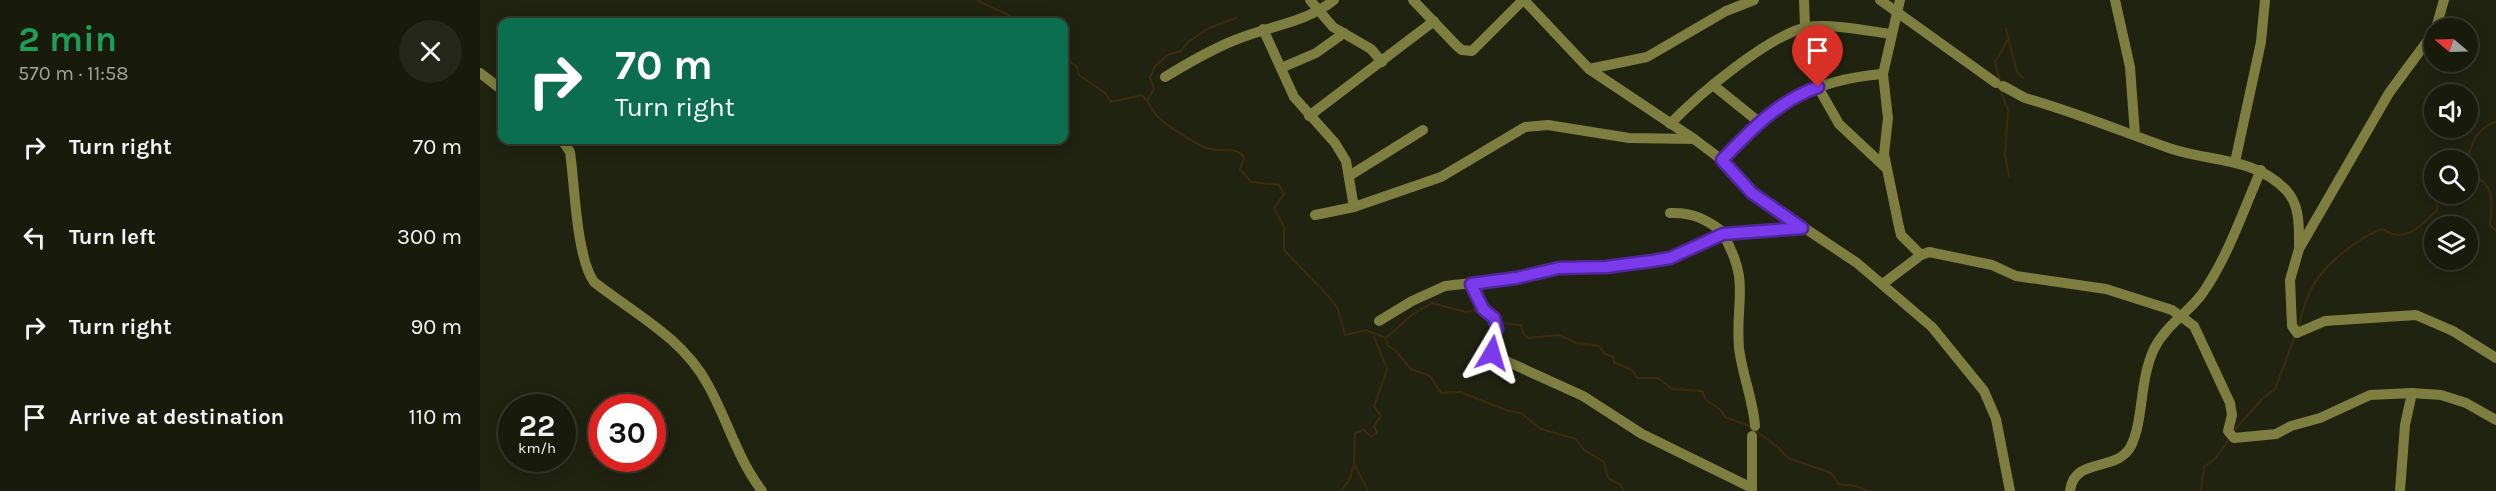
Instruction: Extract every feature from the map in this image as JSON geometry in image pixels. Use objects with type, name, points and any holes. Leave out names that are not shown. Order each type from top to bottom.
[{"type":"street","points":[[1310,0],[1332,27],[1371,49],[1382,62]]},
{"type":"street","points":[[1165,77],[1206,52],[1263,29],[1319,13],[1334,0]]},
{"type":"street","points":[[1413,0],[1462,50],[1472,51],[1523,0],[1589,69],[1694,139],[1722,160],[1752,193],[1884,283],[1939,334],[1984,391],[1996,419],[2010,491]]},
{"type":"street","points":[[1589,69],[1647,57],[1726,11],[1754,0]]},
{"type":"street","points":[[1804,0],[1805,27]]},
{"type":"street","points":[[1880,0],[1899,5],[2000,85],[2025,98],[2174,150],[2235,162],[2261,170],[2287,191],[2299,216],[2299,249]]},
{"type":"street","points":[[2115,0],[2130,67],[2135,135]]},
{"type":"street","points":[[2235,162],[2261,42],[2265,0]]},
{"type":"street","points":[[2439,18],[2444,0]]},
{"type":"street","points":[[1899,5],[1883,74],[1888,118],[1884,154],[1901,235],[1921,255]]},
{"type":"street","points":[[1310,116],[1434,21]]},
{"type":"street","points":[[1670,124],[1713,85],[1770,45],[1805,27],[1818,25],[1891,34]]},
{"type":"street","points":[[1263,29],[1293,97],[1335,143],[1346,161],[1349,191],[1354,207]]},
{"type":"street","points":[[1281,68],[1316,53],[1344,33]]},
{"type":"street","points":[[2424,45],[2389,93],[2299,249],[2290,280],[2292,326],[2295,332],[2325,321],[2416,315],[2452,331],[2496,358]]},
{"type":"street","points":[[480,74],[498,87]]},
{"type":"street","points":[[1722,160],[1759,122],[1801,93],[1841,79],[1883,74]]},
{"type":"street","points":[[1713,85],[1759,122]]},
{"type":"street","points":[[1818,87],[1839,124],[1886,168]]},
{"type":"street","points":[[1315,215],[1354,207],[1441,177],[1525,127],[1548,125],[1629,138],[1694,139]]},
{"type":"street","points":[[1349,176],[1423,130]]},
{"type":"street","points":[[565,144],[570,152],[581,252],[590,277],[681,347],[708,385],[737,453],[762,491]]},
{"type":"street","points":[[2070,491],[2073,477],[2078,472],[2120,458],[2128,451],[2134,438],[2147,364],[2156,345],[2206,287],[2261,170]]},
{"type":"street","points":[[1471,284],[1483,309],[1494,318],[1497,329],[1491,344],[1495,356],[1583,396],[1642,434],[1752,490],[1754,431],[1740,350],[1741,278],[1734,253],[1725,234],[1708,220],[1693,213],[1670,213]]},
{"type":"street","points":[[2299,216],[2314,220]]},
{"type":"street","points":[[1379,321],[1429,292],[1445,286],[1516,278],[1559,268],[1606,267],[1670,258],[1725,234],[1802,228]]},
{"type":"street","points":[[1884,283],[1921,255],[1929,252],[1954,255],[1992,265],[2016,276],[2106,289],[2162,305],[2189,320],[2201,339],[2230,403],[2232,415],[2228,431],[2234,438],[2276,434],[2291,426],[2320,418],[2370,395],[2412,393],[2455,400],[2496,420]]},
{"type":"street","points":[[2400,491],[2404,425],[2412,393]]},
{"type":"waterway","points":[[976,0],[1012,18]]},
{"type":"waterway","points":[[1147,101],[1154,89],[1150,77],[1155,66],[1168,55],[1181,51],[1188,42],[1209,28],[1236,18]]},
{"type":"waterway","points":[[2006,29],[2017,72],[2023,78]]},
{"type":"waterway","points":[[2000,81],[1995,62],[2009,38]]},
{"type":"waterway","points":[[1068,60],[1077,67],[1079,75],[1105,93],[1111,102],[1142,95],[1159,118],[1188,138],[1206,148],[1233,150],[1241,154],[1244,158],[1240,169],[1251,182],[1279,185],[1284,194],[1274,208],[1284,227],[1284,250],[1338,309],[1345,335],[1366,330],[1386,338],[1413,314],[1432,303],[1466,312],[1474,310],[1490,321]]},
{"type":"waterway","points":[[2000,89],[2008,110],[2005,155],[2009,176]]},
{"type":"waterway","points":[[2470,150],[2479,132],[2496,122]]},
{"type":"waterway","points":[[2478,179],[2486,185],[2491,195],[2490,225],[2496,231]]},
{"type":"waterway","points":[[2298,328],[2305,302],[2315,282],[2330,264],[2350,247],[2374,232],[2383,229],[2398,235],[2412,231],[2437,210],[2437,204]]},
{"type":"waterway","points":[[1499,323],[1521,325],[1523,333],[1528,338],[1559,335],[1576,343],[1599,346],[1605,354],[1613,357],[1614,362],[1632,370],[1637,378],[1658,378],[1672,389],[1702,391],[1706,400],[1721,410],[1725,417],[1750,426]]},
{"type":"waterway","points":[[1341,491],[1350,479],[1354,464],[1355,433],[1364,430],[1371,437],[1377,433],[1374,426],[1381,416],[1374,406],[1387,369],[1374,336]]},
{"type":"waterway","points":[[2233,432],[2262,399],[2275,389],[2295,336]]},
{"type":"waterway","points":[[1386,338],[1387,345],[1396,351],[1411,369],[1430,376],[1441,393],[1460,392],[1509,411],[1521,413],[1541,429],[1576,439],[1584,450],[1604,462],[1608,478],[1621,485],[1624,491]]},
{"type":"waterway","points":[[1755,430],[1779,448],[1788,458],[1831,473],[1839,484],[1855,486],[1868,491]]},
{"type":"waterway","points":[[2201,491],[2204,467],[2216,458],[2229,439]]},
{"type":"waterway","points":[[1354,464],[1368,491]]},
{"type":"route","points":[[1492,353],[1491,344],[1497,329],[1494,318],[1483,309],[1471,284],[1516,278],[1559,268],[1606,267],[1670,258],[1723,234],[1802,228],[1752,193],[1722,160],[1755,126],[1778,107],[1801,93],[1818,87]]}]
